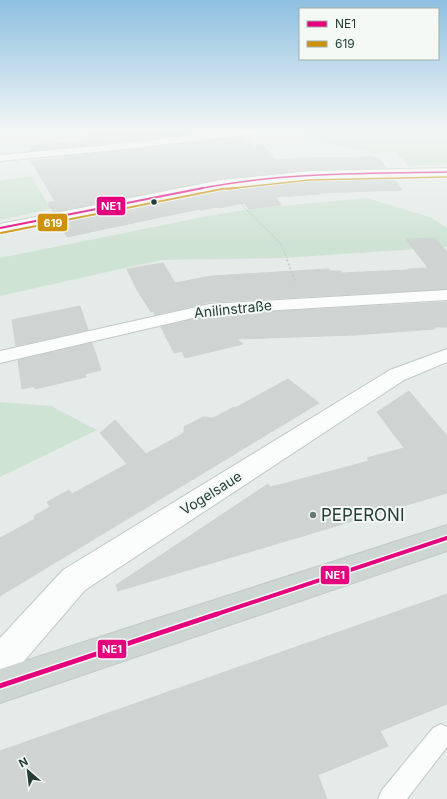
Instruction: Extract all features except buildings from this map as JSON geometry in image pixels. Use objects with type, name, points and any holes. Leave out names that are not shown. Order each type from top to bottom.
[{"type":"main road","points":[[0,686],[447,538]]},
{"type":"street","points":[[0,228],[221,184],[323,174],[447,172]]},
{"type":"street","name":"Anilinstraße","points":[[0,357],[210,309],[447,295]]},
{"type":"street","name":"Vogelsaue","points":[[0,663],[74,580],[398,375],[447,355]]},
{"type":"lane","points":[[391,799],[441,736]]},
{"type":"path","points":[[238,201],[281,244],[304,303]]},
{"type":"green space","points":[[31,176],[51,209],[0,220],[0,181]]},
{"type":"green space","points":[[367,198],[432,218],[447,228],[447,247],[283,258],[161,260],[0,296],[0,258],[213,215],[260,208]]},
{"type":"green space","points":[[0,402],[51,406],[97,430],[0,477]]},
{"type":"transit line","name":"NE1","points":[[0,228],[221,184],[310,175],[447,172]]},
{"type":"transit line","name":"619","points":[[1,233],[222,189],[310,180],[447,177]]},
{"type":"transit line","name":"NE1","points":[[0,686],[447,538]]},
{"type":"place","name":"PEPERONI","points":[[313,515]]}]
